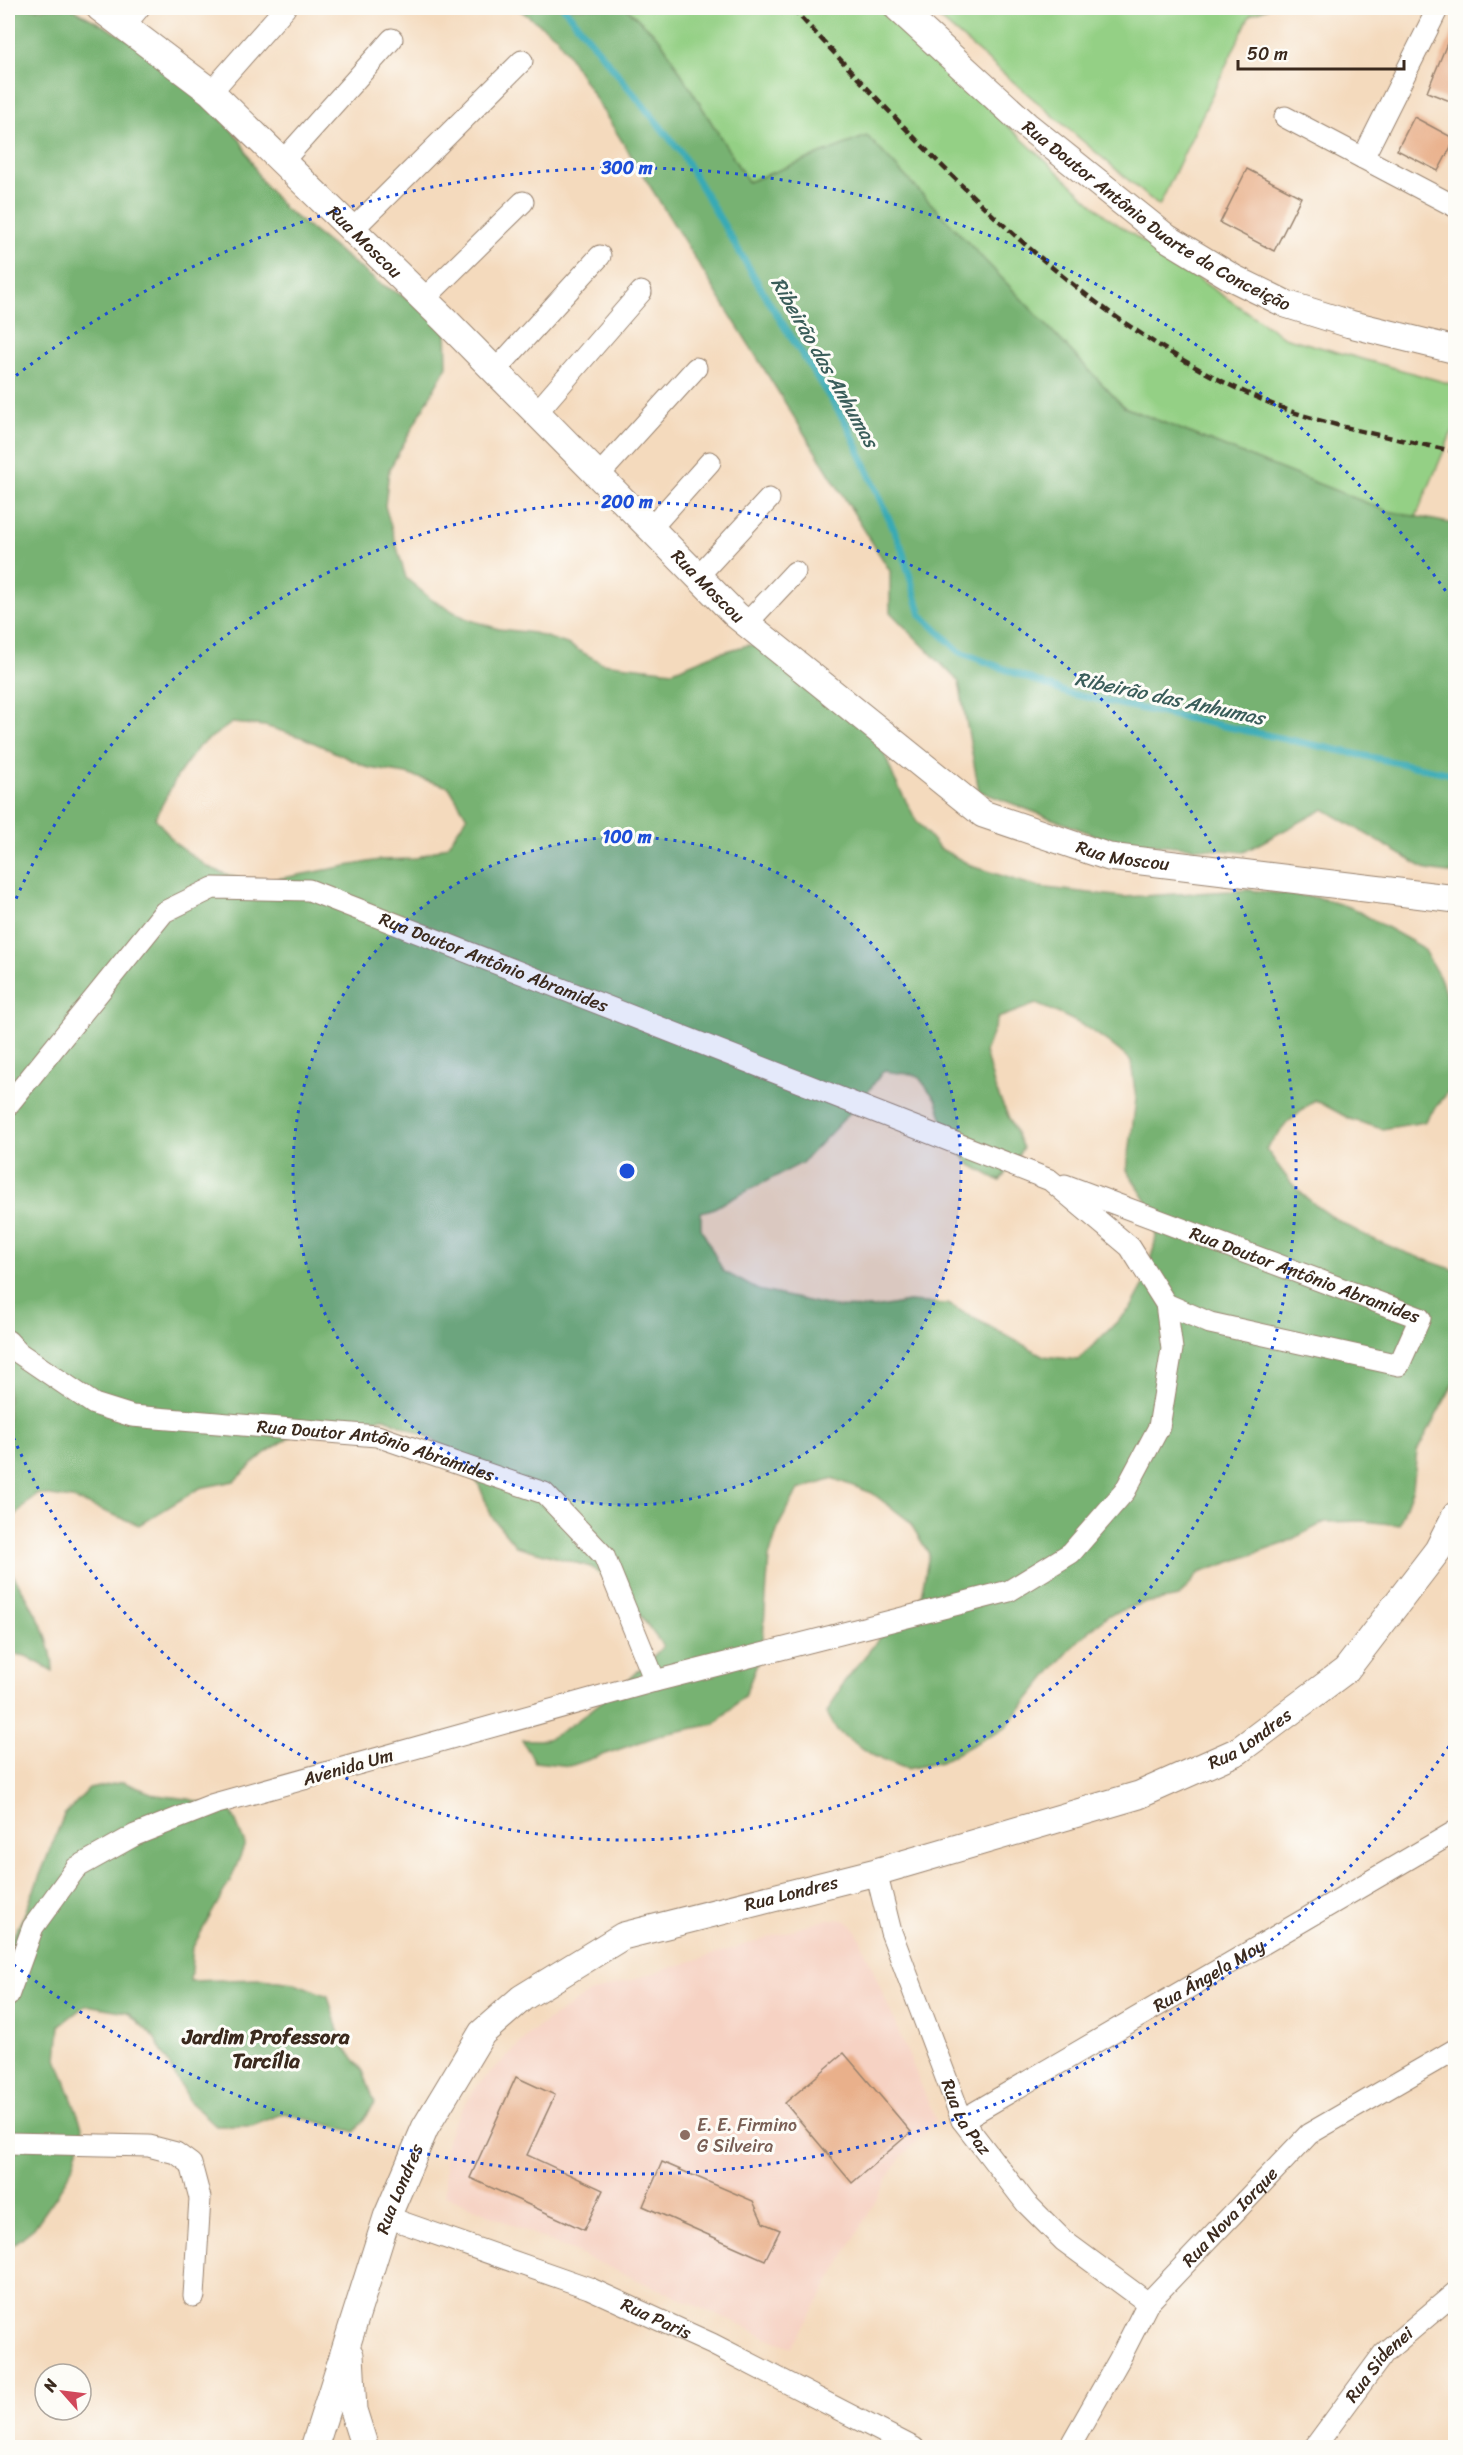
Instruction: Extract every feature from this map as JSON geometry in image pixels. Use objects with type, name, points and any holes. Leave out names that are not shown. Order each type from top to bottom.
[{"type":"street","name":"Rua Moscou","points":[[100,8],[131,16],[424,299],[747,623],[983,814],[1109,857],[1455,899]]},
{"type":"street","points":[[210,92],[285,8]]},
{"type":"street","name":"Rua Doutor Antônio Duarte da Conceição","points":[[898,8],[1026,125],[1167,238],[1233,278],[1286,304],[1350,324],[1455,350]]},
{"type":"street","points":[[1363,158],[1438,8]]},
{"type":"street","points":[[282,162],[392,39]]},
{"type":"street","points":[[352,230],[522,61]]},
{"type":"street","points":[[1285,117],[1455,207]]},
{"type":"street","points":[[424,299],[523,202]]},
{"type":"street","points":[[495,370],[600,256]]},
{"type":"street","points":[[537,412],[641,292]]},
{"type":"street","points":[[599,475],[696,368]]},
{"type":"street","points":[[651,528],[710,462]]},
{"type":"street","points":[[698,576],[769,499]]},
{"type":"street","points":[[747,623],[795,572]]},
{"type":"street","name":"Rua Doutor Antônio Abramides","points":[[8,1105],[164,912],[213,888],[309,890],[1050,1180],[1420,1318],[1399,1365],[1210,1323],[1166,1304]]},
{"type":"street","name":"Rua Doutor Antônio Abramides","points":[[770,1652],[1009,1591],[1071,1553],[1125,1491],[1159,1427],[1172,1349],[1166,1304],[1130,1247],[1050,1180]]},
{"type":"street","name":"Rua Doutor Antônio Abramides","points":[[8,1341],[19,1353],[94,1404],[132,1416],[377,1436],[544,1493],[604,1556],[655,1681]]},
{"type":"street","name":"Rua Londres","points":[[314,2448],[387,2217],[425,2128],[482,2033],[522,1998],[623,1936],[876,1872],[1139,1795],[1238,1751],[1346,1670],[1438,1550],[1455,1515]]},
{"type":"street","name":"Avenida Um","points":[[8,1996],[33,1927],[76,1868],[135,1836],[214,1804],[655,1681],[770,1652]]},
{"type":"street","name":"Rua Ângela Moy","points":[[962,2120],[1455,1831]]},
{"type":"street","name":"Rua La Paz","points":[[876,1872],[891,1932],[962,2120],[1026,2203],[1065,2241],[1148,2303]]},
{"type":"street","name":"Rua Nova Iorque","points":[[1069,2448],[1119,2360],[1148,2303],[1309,2134],[1455,2049]]},
{"type":"street","points":[[8,2143],[149,2146],[176,2153],[192,2164],[200,2198],[194,2296]]},
{"type":"street","name":"Rua Paris","points":[[387,2217],[589,2288],[712,2344],[914,2448]]},
{"type":"street","name":"Rua Sidenei","points":[[1314,2448],[1384,2353],[1455,2292]]},
{"type":"street","points":[[348,2339],[353,2410],[364,2448]]},
{"type":"shaded area","name":"E. E. Firmino G Silveira","points":[[828,1919],[845,1920],[856,1929],[936,2121],[900,2158],[792,2348],[445,2195],[445,2147],[453,2123],[478,2085],[535,2029],[589,1993]]},
{"type":"green space","points":[[71,8],[162,58],[239,138],[261,180],[284,208],[379,283],[414,302],[446,327],[447,366],[389,470],[385,506],[406,578],[432,600],[467,619],[499,629],[534,633],[567,644],[602,663],[673,671],[712,655],[748,645],[783,649],[875,730],[894,778],[916,820],[939,848],[974,867],[1038,887],[1124,897],[1249,890],[1320,898],[1352,908],[1422,947],[1441,980],[1452,1016],[1453,1055],[1449,1091],[1424,1122],[1382,1129],[1350,1119],[1315,1100],[1287,1123],[1266,1149],[1297,1189],[1332,1216],[1351,1228],[1392,1247],[1455,1270],[1455,1381],[1417,1451],[1413,1487],[1399,1525],[1364,1521],[1325,1522],[1283,1544],[1199,1573],[1179,1597],[1139,1604],[1107,1616],[1078,1641],[1006,1727],[941,1762],[907,1769],[874,1756],[837,1731],[827,1713],[844,1682],[891,1624],[921,1596],[929,1554],[909,1521],[872,1493],[834,1479],[798,1490],[779,1525],[769,1557],[762,1651],[745,1695],[715,1724],[664,1734],[570,1766],[535,1762],[522,1740],[546,1739],[571,1725],[624,1682],[663,1646],[625,1595],[591,1567],[516,1546],[492,1517],[479,1485],[458,1458],[430,1438],[385,1418],[337,1422],[295,1434],[265,1453],[234,1481],[200,1488],[139,1525],[73,1499],[36,1494],[11,1520],[8,1532],[8,9]],"holes":[[[232,723],[265,726],[304,738],[369,768],[406,774],[449,787],[467,817],[447,846],[414,859],[379,860],[277,879],[241,880],[208,867],[176,844],[155,818],[178,775],[199,746]],[[1036,1004],[1086,1028],[1131,1061],[1136,1099],[1127,1170],[1146,1200],[1156,1236],[1148,1277],[1131,1308],[1078,1360],[1044,1356],[948,1304],[908,1302],[874,1308],[835,1307],[758,1290],[723,1271],[701,1228],[701,1212],[712,1209],[802,1163],[862,1100],[883,1071],[917,1075],[937,1101],[948,1137],[969,1164],[1000,1181],[1023,1148],[995,1088],[985,1052],[998,1018]]]},
{"type":"green space","points":[[517,8],[626,8],[660,39],[748,182],[867,136],[1124,407],[1387,511],[1455,524],[1455,874],[1427,870],[1324,809],[1244,852],[1108,840],[979,791],[959,682],[890,612],[890,571],[557,37]]},
{"type":"green space","points":[[626,8],[879,8],[1107,217],[1284,337],[1455,385],[1455,430],[1451,434],[1416,517],[1387,511],[1124,407],[867,137],[748,182],[660,39]]},
{"type":"green space","points":[[927,8],[1268,8],[1250,15],[1159,206]]},
{"type":"green space","points":[[8,1566],[44,1630],[52,1657],[53,1671],[26,1656],[8,1653]]},
{"type":"green space","points":[[123,1782],[156,1795],[189,1799],[232,1812],[245,1844],[232,1877],[193,1947],[190,1981],[261,1979],[295,1983],[328,1996],[342,2044],[363,2071],[375,2103],[355,2132],[284,2113],[252,2126],[216,2126],[189,2101],[154,2037],[127,2012],[86,2005],[60,2025],[57,2059],[83,2129],[74,2164],[57,2195],[34,2228],[8,2249],[8,1946],[24,1915],[64,1815],[89,1789]]},
{"type":"building","points":[[1455,24],[1455,103],[1427,92]]},
{"type":"building","points":[[1414,117],[1455,139],[1438,171],[1397,150]]},
{"type":"building","points":[[1247,169],[1301,197],[1274,251],[1220,223]]},
{"type":"building","points":[[844,2053],[911,2132],[852,2183],[785,2103]]},
{"type":"building","points":[[516,2077],[555,2095],[527,2155],[603,2190],[584,2230],[470,2178]]},
{"type":"building","points":[[662,2162],[753,2201],[763,2223],[780,2230],[765,2260],[643,2206]]},
{"type":"waterway","name":"Ribeirão das Anhumas","points":[[564,8],[680,151],[772,307],[848,426],[901,546],[921,615],[960,652],[1067,693],[1456,775]]},
{"type":"railway","points":[[792,8],[953,177],[1068,281],[1130,327],[1196,367],[1289,411],[1360,431],[1456,452]]},
{"type":"place","name":"E. E. Firmino G Silveira","points":[[685,2135]]},
{"type":"district","name":"Jardim Professora Tarcília","points":[[266,2049]]}]
